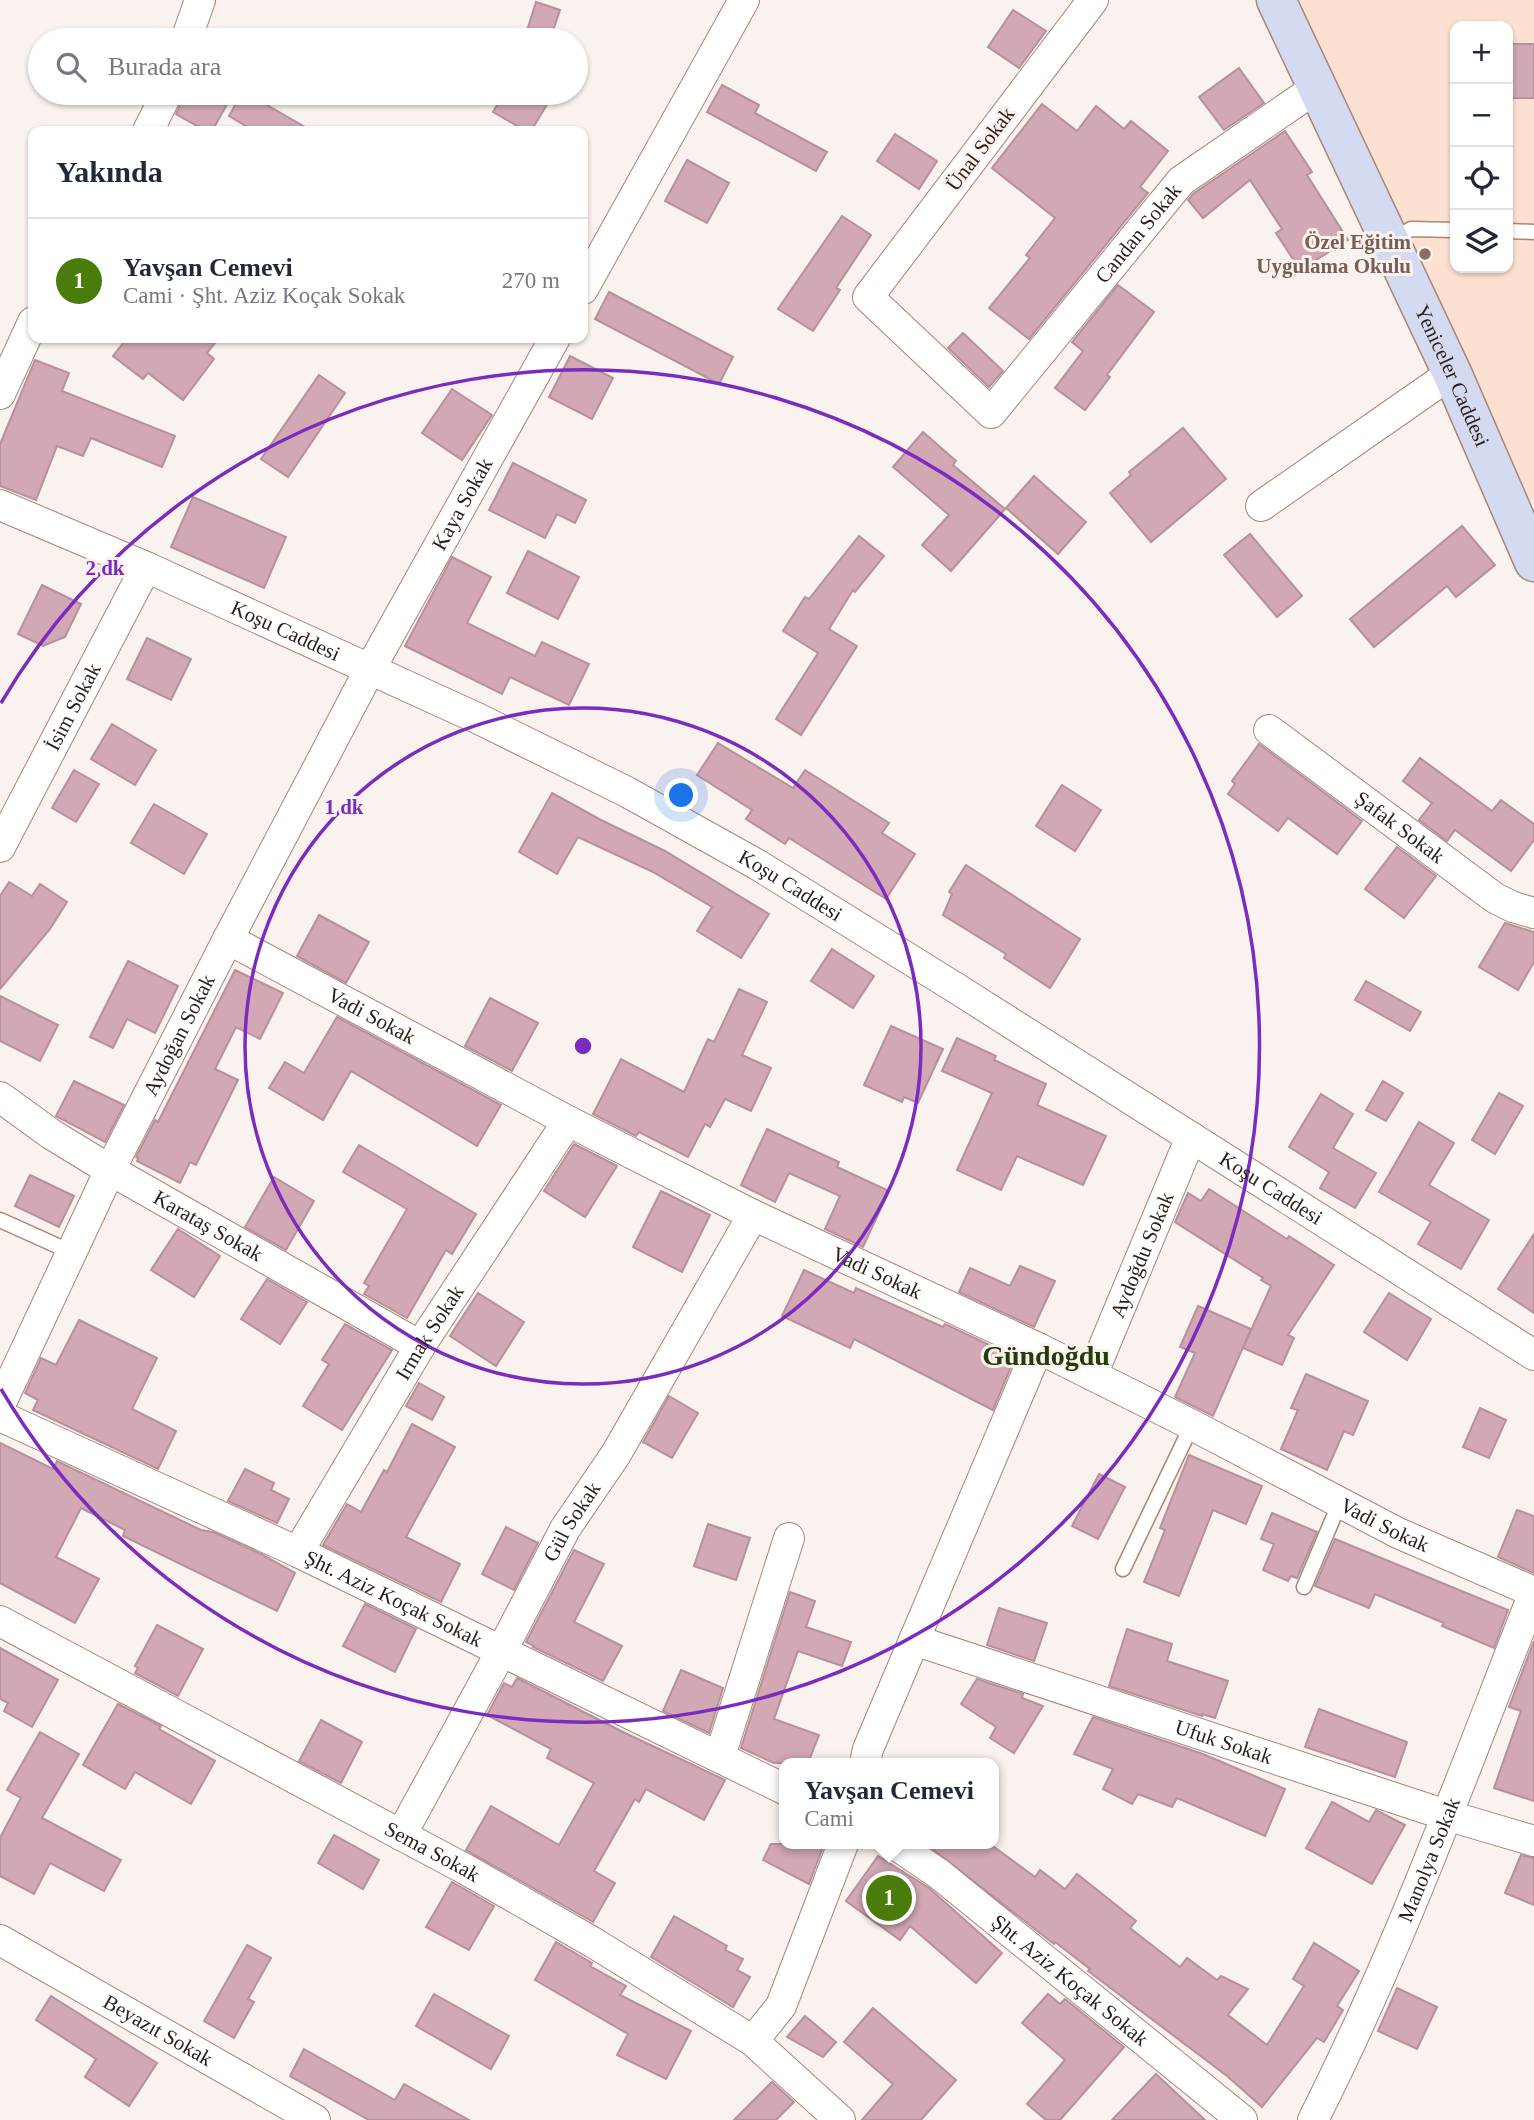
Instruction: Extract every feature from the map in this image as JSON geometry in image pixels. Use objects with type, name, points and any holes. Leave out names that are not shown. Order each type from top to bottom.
[{"type":"street","points":[[190,28],[200,0]]},
{"type":"street","points":[[588,280],[744,0]]},
{"type":"street","name":"Ünal Sokak","points":[[992,413],[868,297],[1093,0]]},
{"type":"street","name":"Yeniceler Caddesi","points":[[1276,0],[1452,373],[1534,562]]},
{"type":"street","name":"Candan Sokak","points":[[992,413],[1181,181],[1316,88]]},
{"type":"street","points":[[150,126],[161,105]]},
{"type":"street","points":[[0,394],[28,333]]},
{"type":"street","name":"Kaya Sokak","points":[[370,669],[552,343]]},
{"type":"street","points":[[1261,506],[1452,373]]},
{"type":"street","name":"Koşu Caddesi","points":[[0,505],[370,669],[627,792],[758,865],[1534,1355]]},
{"type":"street","name":"İsim Sokak","points":[[0,847],[146,568]]},
{"type":"street","name":"Aydoğan Sokak","points":[[0,1405],[110,1170],[370,669]]},
{"type":"street","name":"Şafak Sokak","points":[[1269,730],[1495,898],[1534,913]]},
{"type":"street","name":"Vadi Sokak","points":[[228,939],[568,1121],[753,1215],[1038,1348],[1398,1533],[1534,1592]]},
{"type":"street","name":"Karataş Sokak","points":[[0,1097],[51,1134],[110,1170],[420,1346]]},
{"type":"street","name":"Irmak Sokak","points":[[298,1552],[420,1346],[568,1121]]},
{"type":"street","name":"Aydoğdu Sokak","points":[[1092,1375],[1191,1137]]},
{"type":"street","name":"Gül Sokak","points":[[401,1835],[565,1529],[616,1454],[753,1215]]},
{"type":"street","points":[[866,1758],[1038,1348]]},
{"type":"street","name":"Şht. Aziz Koçak Sokak","points":[[0,1416],[298,1552],[779,1786]]},
{"type":"street","points":[[720,1756],[789,1538]]},
{"type":"street","name":"Manolya Sokak","points":[[1313,2120],[1380,1978],[1534,1592]]},
{"type":"street","name":"Sema Sokak","points":[[0,1621],[401,1835],[594,1942],[753,2041],[839,2120]]},
{"type":"street","name":"Ufuk Sokak","points":[[914,1640],[1446,1815],[1534,1841]]},
{"type":"street","points":[[753,2041],[781,2006],[841,1849]]},
{"type":"street","name":"Şht. Aziz Koçak Sokak","points":[[902,1849],[939,1874],[1242,2120]]},
{"type":"street","name":"Beyazıt Sokak","points":[[0,1940],[315,2120]]},
{"type":"lane","points":[[1389,241],[1411,229],[1450,230]]},
{"type":"lane","points":[[1513,231],[1534,232]]},
{"type":"lane","points":[[0,1220],[71,1252]]},
{"type":"lane","points":[[1123,1569],[1192,1425]]},
{"type":"lane","points":[[1304,1587],[1339,1502]]},
{"type":"shaded area","name":"Özel Eğitim Uygulama Okulu","points":[[1276,0],[1534,0],[1534,500],[1507,499]]},
{"type":"building","points":[[536,2],[560,10],[554,28],[528,28]]},
{"type":"building","points":[[1013,10],[1046,31],[1019,68],[988,47]]},
{"type":"building","points":[[1513,44],[1534,44],[1534,98],[1513,98]]},
{"type":"building","points":[[1239,68],[1264,103],[1224,130],[1199,97]]},
{"type":"building","points":[[722,85],[759,105],[755,113],[827,152],[816,171],[707,112]]},
{"type":"building","points":[[1042,104],[1077,131],[1096,106],[1124,129],[1131,121],[1168,151],[1140,187],[1148,193],[1029,339],[989,308],[1030,258],[1026,255],[1055,218],[992,168]]},
{"type":"building","points":[[180,105],[227,105],[215,126],[197,126],[176,114]]},
{"type":"building","points":[[235,105],[267,105],[303,126],[246,126],[229,116]]},
{"type":"building","points":[[497,105],[547,105],[534,126],[517,126],[493,112]]},
{"type":"building","points":[[1285,131],[1312,172],[1307,175],[1348,240],[1300,270],[1276,233],[1282,229],[1250,180],[1203,218],[1188,200]]},
{"type":"building","points":[[895,134],[937,161],[919,189],[877,161]]},
{"type":"building","points":[[687,160],[729,183],[707,223],[665,201]]},
{"type":"building","points":[[842,216],[871,235],[836,288],[840,290],[813,331],[778,309]]},
{"type":"building","points":[[1118,285],[1154,312],[1107,375],[1110,377],[1085,410],[1055,388],[1083,351],[1072,342]]},
{"type":"building","points":[[609,292],[733,357],[719,384],[595,319]]},
{"type":"building","points":[[963,333],[1003,371],[989,387],[948,348]]},
{"type":"building","points":[[123,343],[215,343],[207,353],[214,359],[183,400],[148,373],[143,379],[113,356]]},
{"type":"building","points":[[570,356],[613,378],[592,419],[549,397]]},
{"type":"building","points":[[35,360],[69,373],[62,391],[175,436],[162,467],[91,438],[83,456],[57,446],[36,500],[0,486],[0,444]]},
{"type":"building","points":[[319,375],[345,393],[288,477],[261,459]]},
{"type":"building","points":[[452,389],[492,415],[462,460],[422,433]]},
{"type":"building","points":[[1183,428],[1226,479],[1151,542],[1110,493],[1131,475],[1129,472]]},
{"type":"building","points":[[923,432],[956,461],[953,465],[1005,509],[951,571],[922,545],[949,515],[893,467]]},
{"type":"building","points":[[513,463],[586,500],[575,523],[557,514],[545,538],[489,510]]},
{"type":"building","points":[[1034,476],[1086,522],[1058,554],[1006,508]]},
{"type":"building","points":[[193,497],[286,537],[264,588],[171,547]]},
{"type":"building","points":[[1462,526],[1495,565],[1456,597],[1447,586],[1374,647],[1350,619]]},
{"type":"building","points":[[1250,534],[1302,596],[1277,617],[1224,555]]},
{"type":"building","points":[[859,536],[884,556],[855,592],[853,590],[829,629],[857,646],[801,735],[776,719],[818,653],[783,631],[805,597],[809,599]]},
{"type":"building","points":[[528,551],[579,577],[558,619],[507,593]]},
{"type":"building","points":[[452,557],[491,577],[467,623],[535,656],[542,642],[589,664],[569,705],[510,677],[502,694],[405,646]]},
{"type":"building","points":[[42,585],[81,604],[65,637],[43,646],[18,634]]},
{"type":"building","points":[[147,638],[191,659],[171,700],[127,679]]},
{"type":"building","points":[[112,724],[156,750],[135,785],[91,759]]},
{"type":"building","points":[[718,743],[793,788],[805,770],[889,823],[882,833],[915,854],[886,899],[789,838],[785,844],[746,819],[752,810],[697,775]]},
{"type":"building","points":[[1259,744],[1362,821],[1337,854],[1288,818],[1278,831],[1228,794],[1235,784],[1232,781]]},
{"type":"building","points":[[1420,758],[1492,811],[1501,800],[1534,824],[1534,840],[1511,871],[1455,830],[1447,841],[1419,820],[1432,803],[1403,781]]},
{"type":"building","points":[[74,770],[99,784],[76,822],[52,808]]},
{"type":"building","points":[[1062,785],[1101,810],[1075,851],[1036,826]]},
{"type":"building","points":[[552,793],[665,851],[769,914],[741,958],[697,931],[712,907],[653,872],[578,837],[557,874],[519,852]]},
{"type":"building","points":[[154,804],[207,834],[184,874],[131,843]]},
{"type":"building","points":[[1397,847],[1436,876],[1404,918],[1365,889]]},
{"type":"building","points":[[966,865],[1080,939],[1050,988],[1004,958],[1006,954],[943,915],[952,894],[949,892]]},
{"type":"building","points":[[9,882],[32,896],[40,884],[67,902],[50,929],[0,989],[0,896]]},
{"type":"building","points":[[319,915],[369,942],[346,983],[297,956]]},
{"type":"building","points":[[1505,923],[1534,932],[1534,962],[1518,990],[1479,967]]},
{"type":"building","points":[[832,949],[874,976],[853,1008],[811,981]]},
{"type":"building","points":[[128,961],[178,986],[155,1033],[127,1019],[113,1048],[90,1037]]},
{"type":"building","points":[[235,970],[283,993],[260,1039],[236,1027],[215,1069],[238,1080],[196,1165],[190,1162],[180,1183],[137,1161],[136,1157],[155,1120],[158,1122]]},
{"type":"building","points":[[1366,981],[1421,1012],[1410,1031],[1355,1000]]},
{"type":"building","points":[[739,989],[767,1002],[742,1055],[771,1068],[751,1111],[725,1099],[710,1127],[705,1124],[688,1157],[639,1132],[636,1136],[593,1114],[621,1059],[684,1092],[708,1039],[714,1042]]},
{"type":"building","points":[[0,996],[58,1025],[40,1061],[0,1041]]},
{"type":"building","points":[[490,998],[538,1023],[512,1071],[465,1046]]},
{"type":"building","points":[[337,1017],[501,1105],[477,1146],[351,1071],[323,1120],[269,1088],[285,1062],[304,1073]]},
{"type":"building","points":[[891,1026],[943,1049],[918,1103],[904,1097],[902,1102],[864,1085]]},
{"type":"building","points":[[957,1038],[996,1056],[994,1060],[1046,1084],[1037,1105],[1106,1136],[1083,1185],[1017,1156],[1001,1190],[957,1170],[992,1093],[942,1071]]},
{"type":"building","points":[[74,1081],[124,1105],[105,1142],[56,1116]]},
{"type":"building","points":[[1383,1081],[1403,1093],[1386,1121],[1366,1110]]},
{"type":"building","points":[[1499,1093],[1523,1106],[1495,1154],[1472,1140]]},
{"type":"building","points":[[1321,1094],[1353,1114],[1333,1148],[1376,1173],[1355,1208],[1320,1188],[1329,1172],[1289,1147]]},
{"type":"building","points":[[1419,1122],[1454,1143],[1429,1185],[1489,1220],[1461,1269],[1418,1244],[1431,1222],[1379,1192]]},
{"type":"building","points":[[767,1129],[839,1162],[837,1167],[889,1191],[863,1247],[825,1229],[840,1196],[789,1173],[775,1202],[741,1185]]},
{"type":"building","points":[[574,1144],[617,1166],[585,1217],[544,1191]]},
{"type":"building","points":[[359,1145],[476,1214],[452,1254],[446,1250],[407,1318],[364,1294],[369,1286],[364,1283],[407,1209],[343,1172]]},
{"type":"building","points":[[30,1175],[74,1196],[59,1227],[15,1206]]},
{"type":"building","points":[[274,1177],[314,1201],[286,1250],[245,1227]]},
{"type":"building","points":[[1209,1189],[1287,1239],[1289,1236],[1334,1265],[1288,1335],[1294,1338],[1282,1365],[1243,1348],[1271,1286],[1261,1280],[1263,1278],[1175,1222],[1188,1193],[1201,1201]]},
{"type":"building","points":[[661,1191],[710,1215],[682,1272],[633,1247]]},
{"type":"building","points":[[178,1229],[220,1256],[194,1297],[151,1270]]},
{"type":"building","points":[[1534,1234],[1534,1313],[1498,1289]]},
{"type":"building","points":[[1020,1266],[1055,1281],[1034,1327],[959,1292],[970,1268],[1010,1286]]},
{"type":"building","points":[[804,1270],[854,1293],[856,1288],[943,1327],[945,1324],[1015,1357],[993,1410],[854,1339],[850,1348],[782,1316]]},
{"type":"building","points":[[267,1279],[307,1302],[280,1344],[241,1319]]},
{"type":"building","points":[[478,1293],[524,1322],[496,1366],[450,1336]]},
{"type":"building","points":[[1389,1293],[1431,1319],[1407,1360],[1364,1332]]},
{"type":"building","points":[[1198,1306],[1251,1329],[1213,1416],[1175,1397],[1195,1353],[1180,1347]]},
{"type":"building","points":[[79,1320],[157,1358],[132,1409],[176,1431],[158,1469],[33,1410],[38,1400],[25,1393],[41,1358],[56,1365]]},
{"type":"building","points":[[345,1324],[392,1350],[342,1430],[303,1406],[329,1364],[322,1360]]},
{"type":"building","points":[[1306,1374],[1368,1401],[1353,1435],[1344,1431],[1327,1470],[1281,1449],[1298,1410],[1291,1408]]},
{"type":"building","points":[[419,1383],[444,1397],[432,1420],[406,1406]]},
{"type":"building","points":[[669,1396],[698,1413],[672,1458],[643,1442]]},
{"type":"building","points":[[1480,1408],[1506,1420],[1489,1458],[1463,1447]]},
{"type":"building","points":[[412,1424],[455,1447],[406,1537],[460,1564],[441,1602],[323,1545],[347,1504],[361,1512],[384,1470],[387,1472]]},
{"type":"building","points":[[0,1443],[53,1469],[57,1461],[201,1530],[213,1532],[261,1554],[295,1573],[277,1611],[123,1536],[125,1530],[81,1508],[56,1557],[99,1579],[75,1623],[0,1583]]},
{"type":"building","points":[[1189,1455],[1262,1486],[1246,1524],[1213,1510],[1179,1596],[1144,1582],[1165,1530],[1160,1528]]},
{"type":"building","points":[[245,1469],[274,1483],[271,1490],[289,1499],[277,1523],[228,1501]]},
{"type":"building","points":[[1099,1474],[1125,1487],[1098,1539],[1072,1526]]},
{"type":"building","points":[[1517,1510],[1534,1516],[1534,1573],[1498,1557]]},
{"type":"building","points":[[1272,1513],[1317,1532],[1297,1578],[1291,1576],[1288,1581],[1263,1570],[1274,1544],[1261,1539]]},
{"type":"building","points":[[708,1524],[750,1538],[736,1580],[694,1566]]},
{"type":"building","points":[[506,1527],[538,1543],[514,1590],[482,1574]]},
{"type":"building","points":[[1335,1539],[1508,1610],[1494,1648],[1442,1626],[1444,1623],[1375,1594],[1369,1608],[1315,1586]]},
{"type":"building","points":[[574,1550],[604,1564],[574,1622],[622,1646],[603,1681],[526,1642]]},
{"type":"building","points":[[790,1592],[815,1601],[806,1627],[851,1642],[842,1666],[798,1651],[774,1719],[819,1735],[810,1758],[779,1758],[779,1763],[774,1763],[741,1748]]},
{"type":"building","points":[[365,1604],[416,1629],[395,1672],[343,1646]]},
{"type":"building","points":[[999,1608],[1047,1623],[1034,1661],[987,1645]]},
{"type":"building","points":[[157,1625],[203,1649],[178,1696],[135,1673],[138,1668],[135,1666]]},
{"type":"building","points":[[1127,1629],[1172,1644],[1167,1661],[1228,1681],[1215,1718],[1109,1686]]},
{"type":"building","points":[[1534,1641],[1534,1801],[1494,1788],[1521,1711],[1509,1707]]},
{"type":"building","points":[[0,1648],[58,1680],[32,1727],[4,1711],[8,1703],[0,1699]]},
{"type":"building","points":[[681,1670],[723,1688],[709,1733],[663,1711]]},
{"type":"building","points":[[517,1678],[725,1780],[704,1820],[646,1789],[639,1802],[635,1799],[594,1871],[615,1883],[593,1922],[466,1850],[491,1806],[559,1845],[594,1783],[547,1758],[551,1749],[487,1715],[504,1683],[512,1687]]},
{"type":"building","points":[[977,1679],[1023,1694],[1022,1698],[1043,1706],[1014,1753],[990,1738],[996,1727],[961,1704]]},
{"type":"building","points":[[118,1704],[161,1726],[159,1729],[215,1761],[191,1804],[135,1772],[125,1789],[83,1765]]},
{"type":"building","points":[[1319,1709],[1407,1742],[1395,1777],[1305,1747]]},
{"type":"building","points":[[1093,1717],[1203,1754],[1285,1789],[1265,1836],[1177,1798],[1172,1807],[1138,1794],[1132,1804],[1103,1789],[1113,1769],[1074,1754]]},
{"type":"building","points":[[321,1720],[362,1742],[341,1783],[299,1761]]},
{"type":"building","points":[[40,1732],[79,1754],[42,1818],[121,1860],[104,1891],[50,1863],[34,1894],[0,1876],[0,1838],[21,1798],[7,1790]]},
{"type":"building","points":[[1332,1802],[1369,1822],[1376,1810],[1405,1825],[1372,1884],[1306,1848]]},
{"type":"building","points":[[334,1835],[379,1860],[363,1889],[318,1863]]},
{"type":"building","points":[[771,1844],[779,1844],[779,1849],[822,1849],[809,1884],[763,1860]]},
{"type":"building","points":[[932,1849],[997,1849],[1035,1877],[1040,1870],[1065,1889],[1077,1874],[1136,1921],[1130,1928],[1180,1967],[1187,1958],[1217,1980],[1221,1976],[1248,1989],[1228,2015],[1267,2045],[1304,1986],[1293,1979],[1314,1943],[1359,1971],[1337,2006],[1343,2010],[1324,2042],[1317,2038],[1262,2107],[1227,2076],[1088,1971],[1090,1969],[1055,1942],[1054,1944]]},
{"type":"building","points":[[1521,1855],[1534,1858],[1534,1905],[1505,1893]]},
{"type":"building","points":[[878,1856],[929,1888],[1002,1953],[976,1983],[910,1926],[900,1940],[846,1901]]},
{"type":"building","points":[[452,1882],[494,1906],[469,1950],[426,1927]]},
{"type":"building","points":[[674,1916],[727,1946],[725,1950],[743,1959],[737,1970],[750,1977],[733,2007],[651,1957]]},
{"type":"building","points":[[556,1942],[592,1963],[590,1966],[626,1986],[620,1995],[691,2031],[666,2079],[617,2055],[628,2034],[535,1980]]},
{"type":"building","points":[[247,1945],[271,1958],[248,1999],[254,2002],[234,2038],[204,2021]]},
{"type":"building","points":[[1397,1988],[1437,2007],[1417,2049],[1378,2031]]},
{"type":"building","points":[[434,1994],[509,2036],[491,2069],[416,2026]]},
{"type":"building","points":[[1048,1994],[1060,2004],[1065,1999],[1124,2047],[1060,2120],[1046,2120],[1027,2104],[1065,2060],[1022,2023]]},
{"type":"building","points":[[51,1996],[157,2063],[129,2106],[85,2077],[96,2059],[36,2020]]},
{"type":"building","points":[[873,2008],[956,2080],[921,2120],[862,2120],[893,2084],[844,2042]]},
{"type":"building","points":[[805,2016],[836,2042],[823,2057],[787,2037]]},
{"type":"building","points":[[304,2049],[395,2100],[404,2084],[469,2120],[369,2120],[290,2076]]},
{"type":"building","points":[[1156,2074],[1205,2120],[1112,2120]]},
{"type":"building","points":[[772,2082],[794,2102],[776,2120],[734,2120]]},
{"type":"place","name":"Özel Eğitim Uygulama Okulu","points":[[1425,254]]},
{"type":"place","name":"Yavşan Cemevi","points":[[889,1898]]},
{"type":"district","name":"Gündoğdu","points":[[1046,1355]]}]
